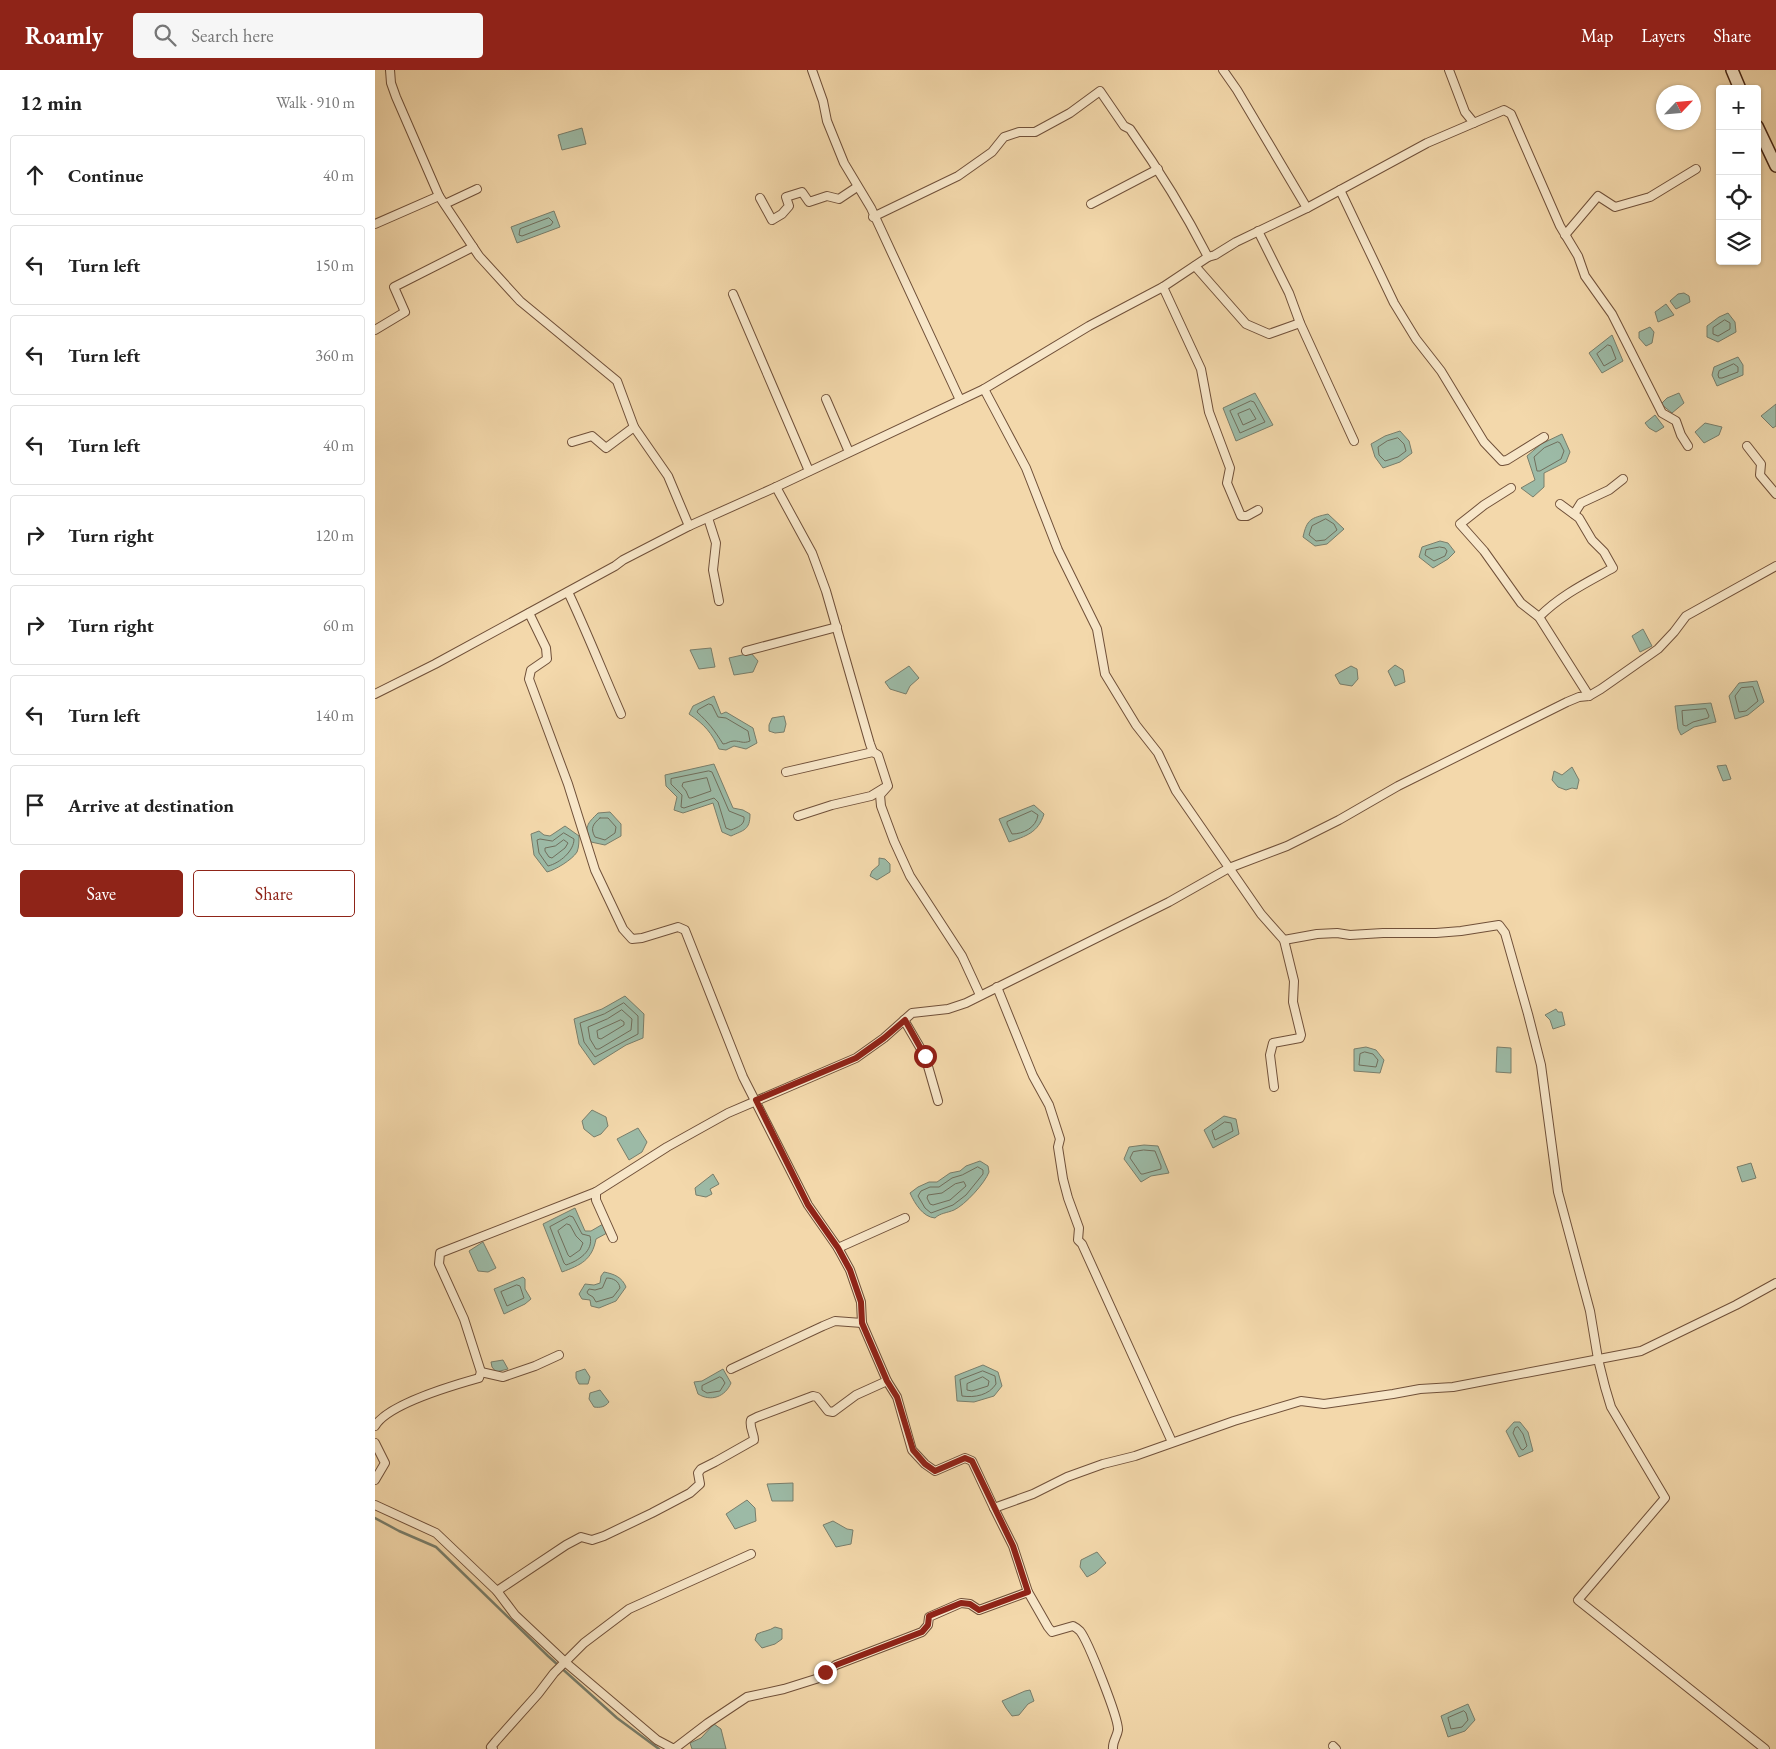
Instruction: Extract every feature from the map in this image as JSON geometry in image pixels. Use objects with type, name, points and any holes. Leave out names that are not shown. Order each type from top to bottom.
[{"type":"main road","points":[[1732,70],[1738,85]]},
{"type":"main road","points":[[1759,130],[1776,166]]},
{"type":"street","points":[[390,70],[391,83],[396,98],[439,196],[479,256],[520,301],[617,380],[635,427],[668,476],[689,526]]},
{"type":"street","points":[[811,70],[823,101],[827,121],[845,164],[871,208],[873,217],[960,400]]},
{"type":"street","points":[[1223,70],[1237,90],[1307,208]]},
{"type":"street","points":[[1449,70],[1465,112],[1474,123]]},
{"type":"street","points":[[873,217],[958,176],[992,152],[1004,137],[1019,132],[1035,132],[1070,113],[1100,91],[1124,126],[1130,129],[1158,169],[1185,213],[1208,257]]},
{"type":"street","points":[[375,694],[529,614],[623,560],[689,526],[984,389],[1089,326],[1163,287],[1208,257],[1307,208],[1427,143],[1504,110],[1511,114],[1565,235],[1578,256],[1585,276],[1612,314],[1662,413],[1676,421],[1687,446]]},
{"type":"street","points":[[1091,204],[1158,169]]},
{"type":"street","points":[[1565,235],[1599,196],[1615,208],[1651,196],[1696,169]]},
{"type":"street","points":[[760,198],[772,220],[782,214],[789,206],[786,197],[802,192],[809,202],[827,196],[839,199],[857,187]]},
{"type":"street","points":[[445,204],[477,189]]},
{"type":"street","points":[[1340,190],[1394,303],[1416,339],[1441,371],[1483,442],[1502,461],[1507,460],[1544,437]]},
{"type":"street","points":[[375,224],[439,196]]},
{"type":"street","points":[[1258,231],[1289,293],[1300,323],[1354,441]]},
{"type":"street","points":[[375,330],[405,312],[394,287],[473,247]]},
{"type":"street","points":[[1195,266],[1246,324],[1269,334],[1300,323]]},
{"type":"street","points":[[1163,287],[1201,369],[1209,412],[1230,468],[1227,483],[1241,516],[1247,516],[1258,510]]},
{"type":"street","points":[[733,294],[809,471]]},
{"type":"street","points":[[984,389],[1025,468],[1058,550],[1097,629],[1105,674],[1136,725],[1159,753],[1176,791],[1261,914],[1284,940],[1294,980],[1293,1002],[1301,1035],[1299,1038],[1273,1044],[1270,1055],[1274,1087]]},
{"type":"street","points":[[826,399],[849,452]]},
{"type":"street","points":[[572,442],[591,436],[606,448],[635,427]]},
{"type":"street","points":[[1747,446],[1761,464],[1759,475],[1776,494]]},
{"type":"street","points":[[1574,514],[1581,503],[1609,490],[1623,479]]},
{"type":"street","points":[[776,487],[812,553],[837,627],[873,752]]},
{"type":"street","points":[[1511,488],[1484,505],[1460,524],[1484,550],[1521,603],[1539,617],[1589,696]]},
{"type":"street","points":[[1539,617],[1552,604],[1565,595],[1613,568],[1604,552],[1592,540],[1579,518],[1560,504]]},
{"type":"street","points":[[708,518],[716,543],[713,570],[719,601]]},
{"type":"street","points":[[375,1426],[379,1420],[395,1408],[459,1383],[479,1378],[481,1372],[464,1319],[439,1264],[440,1253],[596,1192],[667,1147],[756,1100],[856,1058],[884,1038],[913,1013],[948,1009],[966,1003],[1169,902],[1229,868],[1287,846],[1456,757],[1567,702],[1579,697],[1589,696],[1658,649],[1686,616],[1776,566]]},
{"type":"street","points":[[568,592],[621,714]]},
{"type":"street","points":[[529,614],[546,648],[547,659],[531,670],[529,679],[568,784],[595,870],[623,929],[632,939],[678,927],[685,930],[743,1077],[808,1205],[838,1248],[850,1270],[861,1302],[862,1323],[887,1381],[897,1397],[913,1450],[925,1464],[935,1471],[965,1458],[972,1461],[1013,1546],[1028,1592],[1052,1632],[1073,1626],[1079,1630],[1093,1656],[1118,1730],[1113,1743],[1113,1749]]},
{"type":"street","points":[[746,651],[837,627]]},
{"type":"street","points":[[786,772],[873,752],[879,755],[887,786]]},
{"type":"street","points":[[798,816],[832,805],[871,796],[887,786]]},
{"type":"street","points":[[887,786],[880,795],[881,806],[893,841],[910,876],[962,956],[980,995]]},
{"type":"street","points":[[1284,940],[1317,934],[1337,933],[1350,935],[1444,933],[1499,924],[1505,933],[1541,1065],[1558,1192],[1590,1311],[1598,1359],[1611,1407],[1665,1498],[1578,1600],[1765,1749]]},
{"type":"street","points":[[997,986],[1033,1076],[1049,1105],[1060,1139],[1058,1147],[1063,1178],[1079,1228],[1078,1240],[1082,1244],[1172,1442]]},
{"type":"street","points":[[905,1020],[925,1056],[939,1101]]},
{"type":"street","points":[[596,1192],[596,1200],[613,1238]]},
{"type":"street","points":[[838,1248],[905,1218]]},
{"type":"street","points":[[994,1508],[1033,1494],[1067,1477],[1234,1421],[1301,1402],[1324,1404],[1420,1389],[1453,1387],[1641,1351],[1776,1283]]},
{"type":"street","points":[[731,1369],[823,1326],[835,1322],[862,1323]]},
{"type":"street","points":[[481,1372],[503,1377],[559,1355]]},
{"type":"street","points":[[497,1591],[566,1544],[581,1537],[592,1540],[604,1536],[690,1493],[700,1484],[698,1473],[701,1469],[754,1440],[750,1424],[751,1420],[757,1416],[813,1396],[817,1397],[828,1411],[833,1412],[856,1395],[887,1381]]},
{"type":"street","points":[[375,1443],[385,1464],[375,1480]]},
{"type":"street","points":[[375,1505],[436,1533],[497,1591],[515,1615],[562,1666],[657,1740],[675,1749],[708,1723],[747,1697],[784,1689],[819,1678],[836,1665],[922,1632],[928,1625],[929,1616],[961,1603],[970,1604],[979,1610],[1028,1592]]},
{"type":"street","points":[[493,1749],[491,1747],[496,1741],[584,1643],[629,1609],[751,1554]]},
{"type":"water","points":[[582,128],[586,144],[562,150],[558,135]]},
{"type":"water","points":[[554,211],[560,227],[517,243],[511,227]]},
{"type":"water","points":[[1684,293],[1689,296],[1690,302],[1676,309],[1670,301],[1678,294]]},
{"type":"water","points":[[1666,304],[1674,315],[1658,322],[1655,312]]},
{"type":"water","points":[[1728,313],[1735,322],[1736,332],[1718,342],[1707,337],[1707,326]]},
{"type":"water","points":[[1650,327],[1654,332],[1652,343],[1646,346],[1639,338],[1639,332]]},
{"type":"water","points":[[1612,335],[1623,361],[1602,373],[1589,353]]},
{"type":"water","points":[[1738,357],[1743,365],[1743,375],[1717,386],[1712,375],[1714,367]]},
{"type":"water","points":[[1255,393],[1273,425],[1236,441],[1223,408]]},
{"type":"water","points":[[1679,393],[1684,403],[1672,413],[1661,404],[1667,398]]},
{"type":"water","points":[[1776,404],[1776,426],[1773,428],[1761,416]]},
{"type":"water","points":[[1655,415],[1664,427],[1656,432],[1645,423]]},
{"type":"water","points":[[1705,423],[1722,427],[1719,435],[1704,443],[1695,432]]},
{"type":"water","points":[[1400,431],[1409,441],[1412,453],[1400,462],[1383,468],[1375,457],[1371,444],[1385,436]]},
{"type":"water","points":[[1562,434],[1570,452],[1566,462],[1544,473],[1544,487],[1533,497],[1521,488],[1535,480],[1527,456],[1541,444]]},
{"type":"water","points":[[1328,514],[1344,529],[1327,544],[1315,546],[1303,537],[1306,526],[1314,518]]},
{"type":"water","points":[[1440,541],[1448,543],[1455,552],[1448,559],[1433,568],[1419,557],[1422,547]]},
{"type":"water","points":[[1643,629],[1652,646],[1640,652],[1632,636]]},
{"type":"water","points":[[711,648],[715,667],[699,669],[690,650]]},
{"type":"water","points":[[751,653],[758,661],[753,672],[734,675],[729,658]]},
{"type":"water","points":[[1395,665],[1403,670],[1405,682],[1395,686],[1388,671]]},
{"type":"water","points":[[909,666],[919,678],[910,686],[906,694],[890,689],[885,682]]},
{"type":"water","points":[[1351,666],[1357,669],[1358,679],[1352,686],[1340,684],[1335,675]]},
{"type":"water","points":[[1757,681],[1764,702],[1748,715],[1735,719],[1729,696],[1739,683]]},
{"type":"water","points":[[714,696],[721,714],[726,712],[753,728],[757,743],[746,749],[734,746],[726,750],[719,749],[707,729],[689,714],[693,706]]},
{"type":"water","points":[[1711,703],[1716,722],[1694,727],[1681,735],[1678,729],[1675,706]]},
{"type":"water","points":[[784,716],[786,724],[784,732],[775,733],[769,731],[772,718]]},
{"type":"water","points":[[714,764],[733,808],[750,814],[749,823],[745,829],[731,836],[722,832],[713,803],[683,813],[674,810],[677,797],[666,786],[665,775]]},
{"type":"water","points":[[1726,765],[1731,779],[1723,781],[1717,766]]},
{"type":"water","points":[[1572,767],[1579,780],[1577,789],[1566,790],[1558,787],[1552,780],[1554,771],[1562,775]]},
{"type":"water","points":[[1034,805],[1044,814],[1038,826],[1026,836],[1009,842],[999,819]]},
{"type":"water","points":[[610,812],[621,824],[621,836],[605,845],[591,842],[587,829],[589,823],[598,813]]},
{"type":"water","points":[[565,826],[579,836],[577,852],[563,864],[547,872],[534,855],[531,834],[539,831],[544,835],[550,836]]},
{"type":"water","points":[[879,858],[885,859],[890,864],[890,872],[877,880],[870,876],[872,871],[879,865]]},
{"type":"water","points":[[625,996],[644,1014],[643,1038],[626,1045],[594,1065],[579,1044],[574,1019],[602,1009]]},
{"type":"water","points":[[1556,1009],[1558,1012],[1562,1012],[1565,1025],[1553,1029],[1550,1020],[1545,1015]]},
{"type":"water","points":[[1366,1047],[1376,1050],[1384,1060],[1380,1073],[1354,1071],[1354,1049]]},
{"type":"water","points":[[1497,1047],[1511,1048],[1511,1073],[1496,1072]]},
{"type":"water","points":[[592,1110],[606,1117],[608,1126],[601,1134],[594,1137],[584,1129],[582,1121]]},
{"type":"water","points":[[1224,1116],[1236,1119],[1239,1134],[1213,1148],[1204,1130]]},
{"type":"water","points":[[638,1128],[647,1142],[642,1152],[629,1160],[617,1139]]},
{"type":"water","points":[[1158,1146],[1169,1173],[1151,1176],[1141,1182],[1124,1159],[1129,1147]]},
{"type":"water","points":[[980,1161],[988,1166],[989,1172],[969,1199],[954,1210],[935,1218],[923,1213],[910,1193],[918,1187],[929,1182],[937,1182],[950,1173],[960,1171],[966,1166]]},
{"type":"water","points":[[1751,1163],[1756,1178],[1742,1182],[1737,1167]]},
{"type":"water","points":[[713,1174],[719,1184],[710,1189],[712,1194],[706,1197],[696,1195],[695,1188]]},
{"type":"water","points":[[575,1208],[585,1231],[591,1231],[603,1224],[607,1233],[596,1239],[592,1252],[585,1261],[562,1272],[543,1224]]},
{"type":"water","points":[[483,1242],[496,1268],[488,1272],[478,1271],[469,1251]]},
{"type":"water","points":[[604,1272],[617,1276],[626,1287],[616,1301],[599,1308],[591,1306],[590,1300],[582,1299],[579,1294],[585,1284],[594,1285],[600,1283]]},
{"type":"water","points":[[523,1277],[525,1279],[525,1289],[531,1299],[504,1314],[494,1289]]},
{"type":"water","points":[[503,1360],[508,1369],[496,1372],[491,1362]]},
{"type":"water","points":[[983,1365],[998,1372],[1002,1386],[994,1396],[974,1402],[957,1401],[955,1376]]},
{"type":"water","points":[[585,1369],[590,1377],[588,1384],[579,1384],[576,1372]]},
{"type":"water","points":[[723,1369],[731,1383],[725,1392],[713,1398],[698,1394],[694,1382],[702,1381]]},
{"type":"water","points":[[600,1390],[609,1402],[602,1407],[594,1407],[589,1399],[590,1393]]},
{"type":"water","points":[[1514,1422],[1520,1422],[1528,1432],[1533,1451],[1519,1457],[1506,1431]]},
{"type":"water","points":[[793,1483],[793,1501],[772,1501],[767,1484]]},
{"type":"water","points":[[747,1500],[755,1508],[756,1521],[735,1529],[726,1514]]},
{"type":"water","points":[[833,1521],[847,1529],[853,1530],[851,1544],[836,1547],[823,1525]]},
{"type":"water","points":[[1097,1552],[1106,1563],[1087,1577],[1080,1567],[1081,1560]]},
{"type":"water","points":[[775,1627],[782,1629],[782,1639],[775,1644],[762,1648],[755,1640],[757,1634]]},
{"type":"water","points":[[1030,1690],[1034,1701],[1028,1704],[1019,1715],[1012,1716],[1002,1701]]},
{"type":"water","points":[[1468,1704],[1475,1720],[1465,1731],[1448,1737],[1441,1716]]},
{"type":"water","points":[[714,1724],[721,1729],[726,1749],[692,1749],[690,1743],[701,1738]]},
{"type":"waterway","points":[[375,1518],[436,1547],[548,1656],[617,1718],[659,1749]]},
{"type":"route","points":[[825,1672],[836,1665],[922,1632],[928,1625],[929,1616],[961,1603],[970,1604],[979,1610],[1028,1592],[1013,1546],[972,1461],[965,1458],[935,1471],[925,1464],[913,1450],[897,1397],[887,1381],[862,1323],[861,1302],[850,1270],[827,1230],[808,1205],[756,1100],[856,1058],[905,1020],[925,1056]]}]
